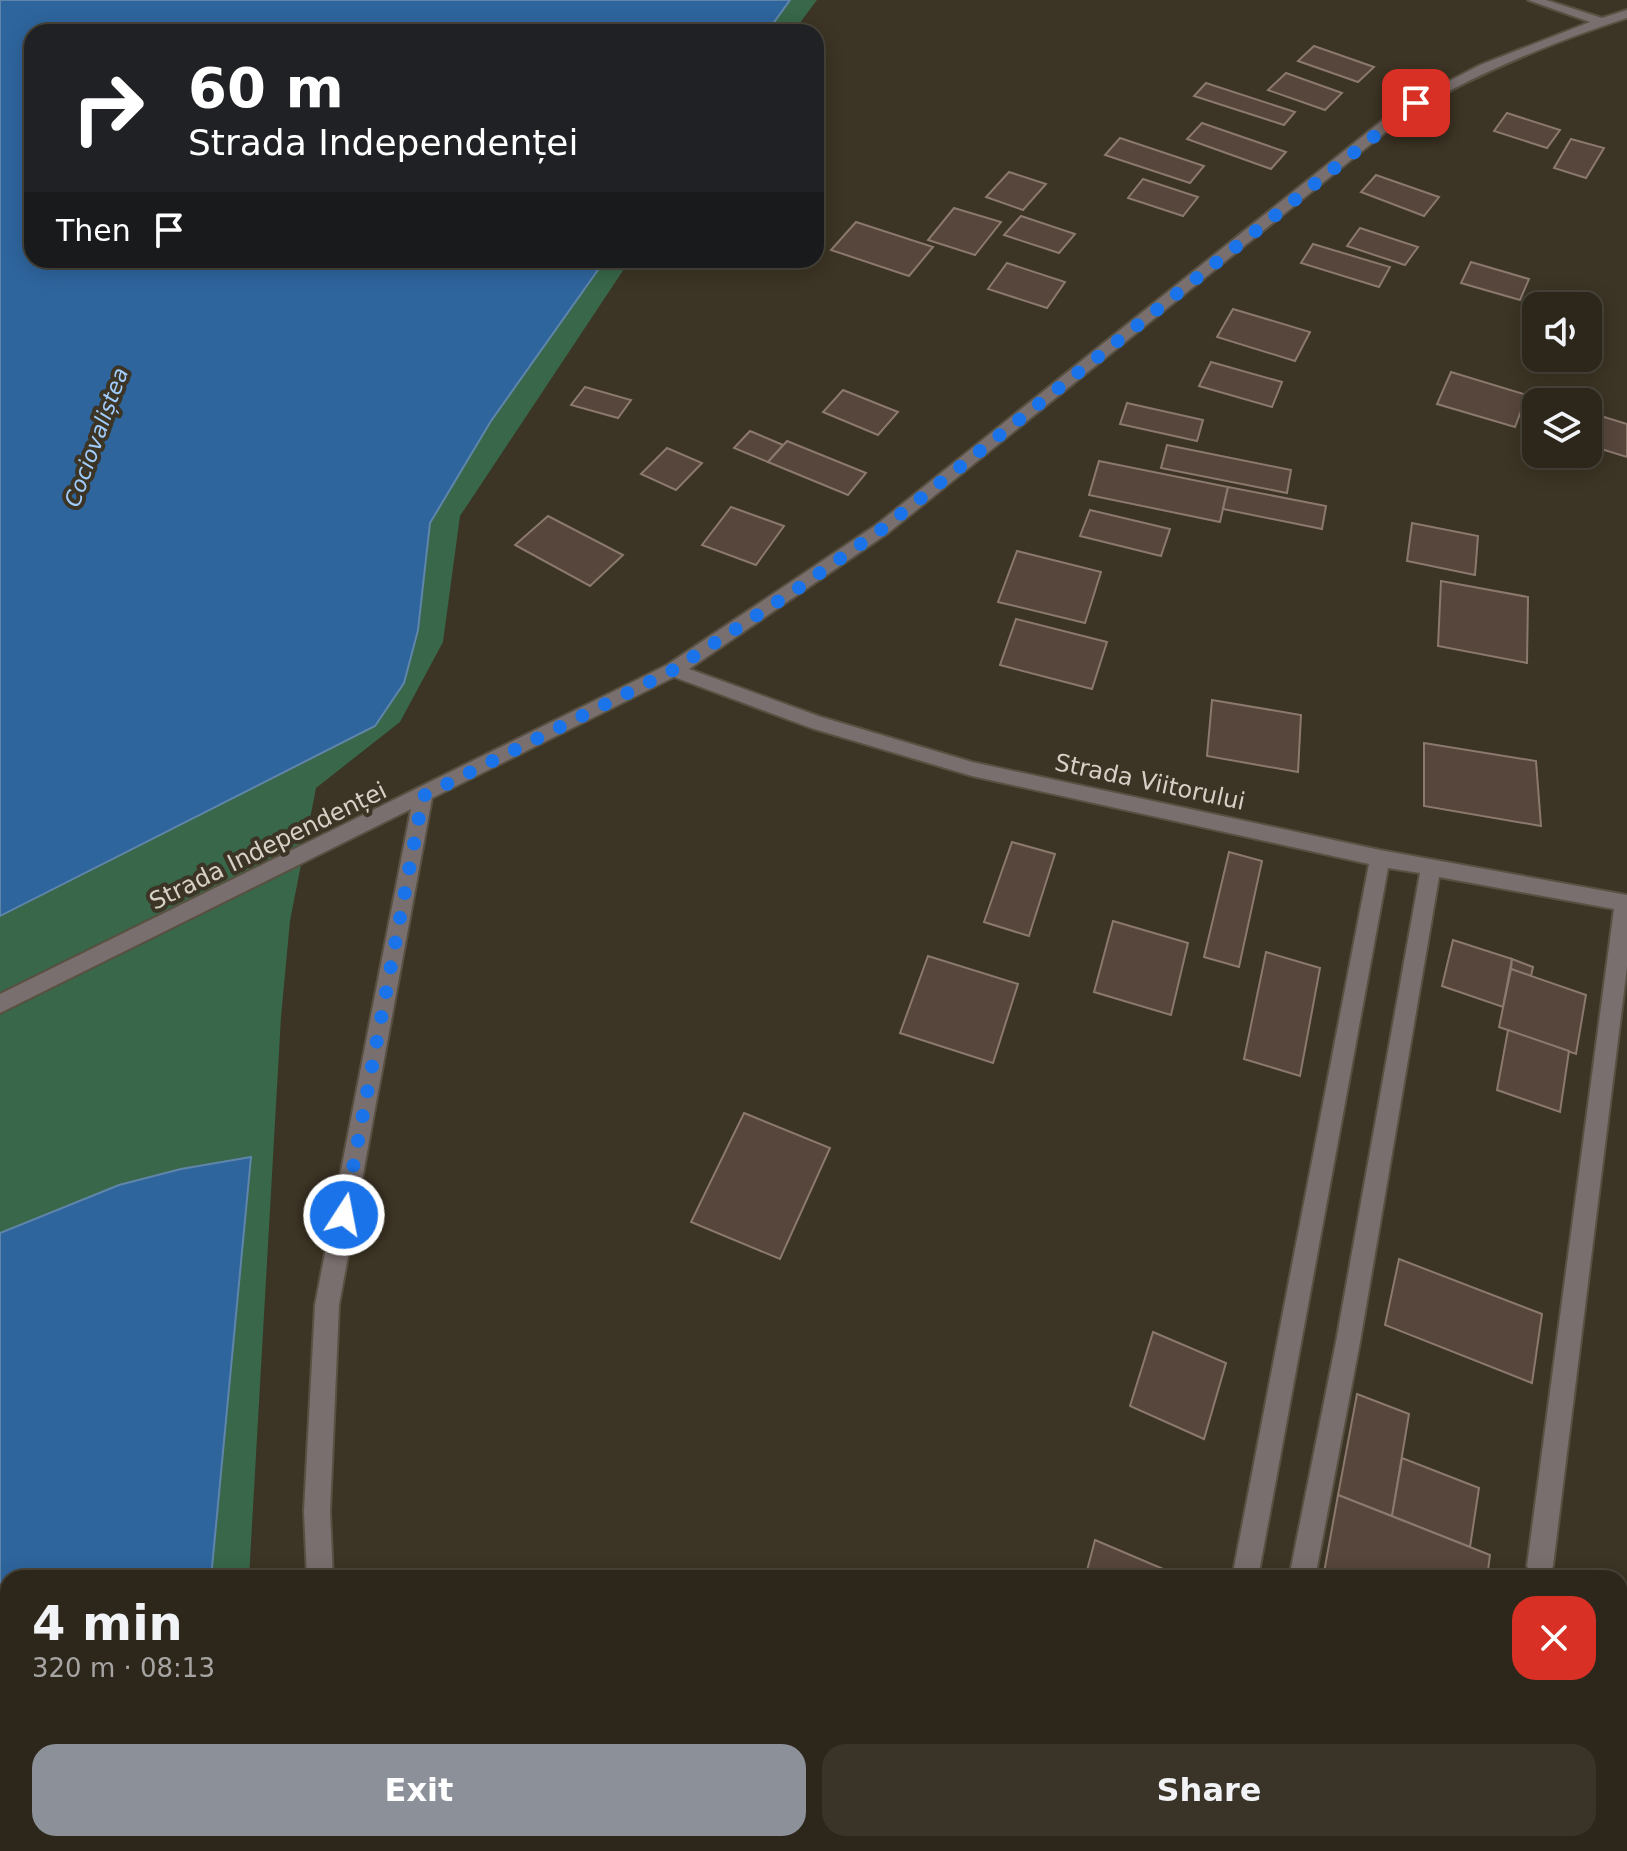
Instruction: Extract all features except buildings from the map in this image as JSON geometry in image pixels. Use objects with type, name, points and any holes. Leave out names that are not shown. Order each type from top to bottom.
[{"type":"street","points":[[1534,0],[1601,22]]},
{"type":"street","name":"Strada Independenței","points":[[0,1004],[673,670],[882,529],[1403,111],[1460,77],[1517,52],[1627,14]]},
{"type":"street","name":"Strada Viitorului","points":[[673,670],[817,723],[972,769],[1380,858],[1626,903]]},
{"type":"street","points":[[320,1570],[317,1511],[327,1305],[423,796]]},
{"type":"street","points":[[1246,1570],[1380,858]]},
{"type":"street","points":[[1304,1570],[1348,1342],[1431,867]]},
{"type":"street","points":[[1540,1566],[1626,903]]},
{"type":"green space","points":[[0,0],[817,0],[799,24],[24,24],[24,268],[625,268],[460,516],[443,642],[400,722],[316,788],[290,921],[281,1017],[249,1570],[0,1570]]},
{"type":"water","name":"Cociovaliștea","points":[[0,0],[790,0],[773,24],[24,24],[24,268],[599,268],[491,421],[430,523],[418,630],[404,683],[375,726],[0,916]]},
{"type":"water","points":[[251,1157],[212,1570],[0,1570],[0,1233],[119,1185],[181,1169]]},
{"type":"route","points":[[344,1215],[423,796],[673,670],[797,589],[882,529],[1416,103]]}]
